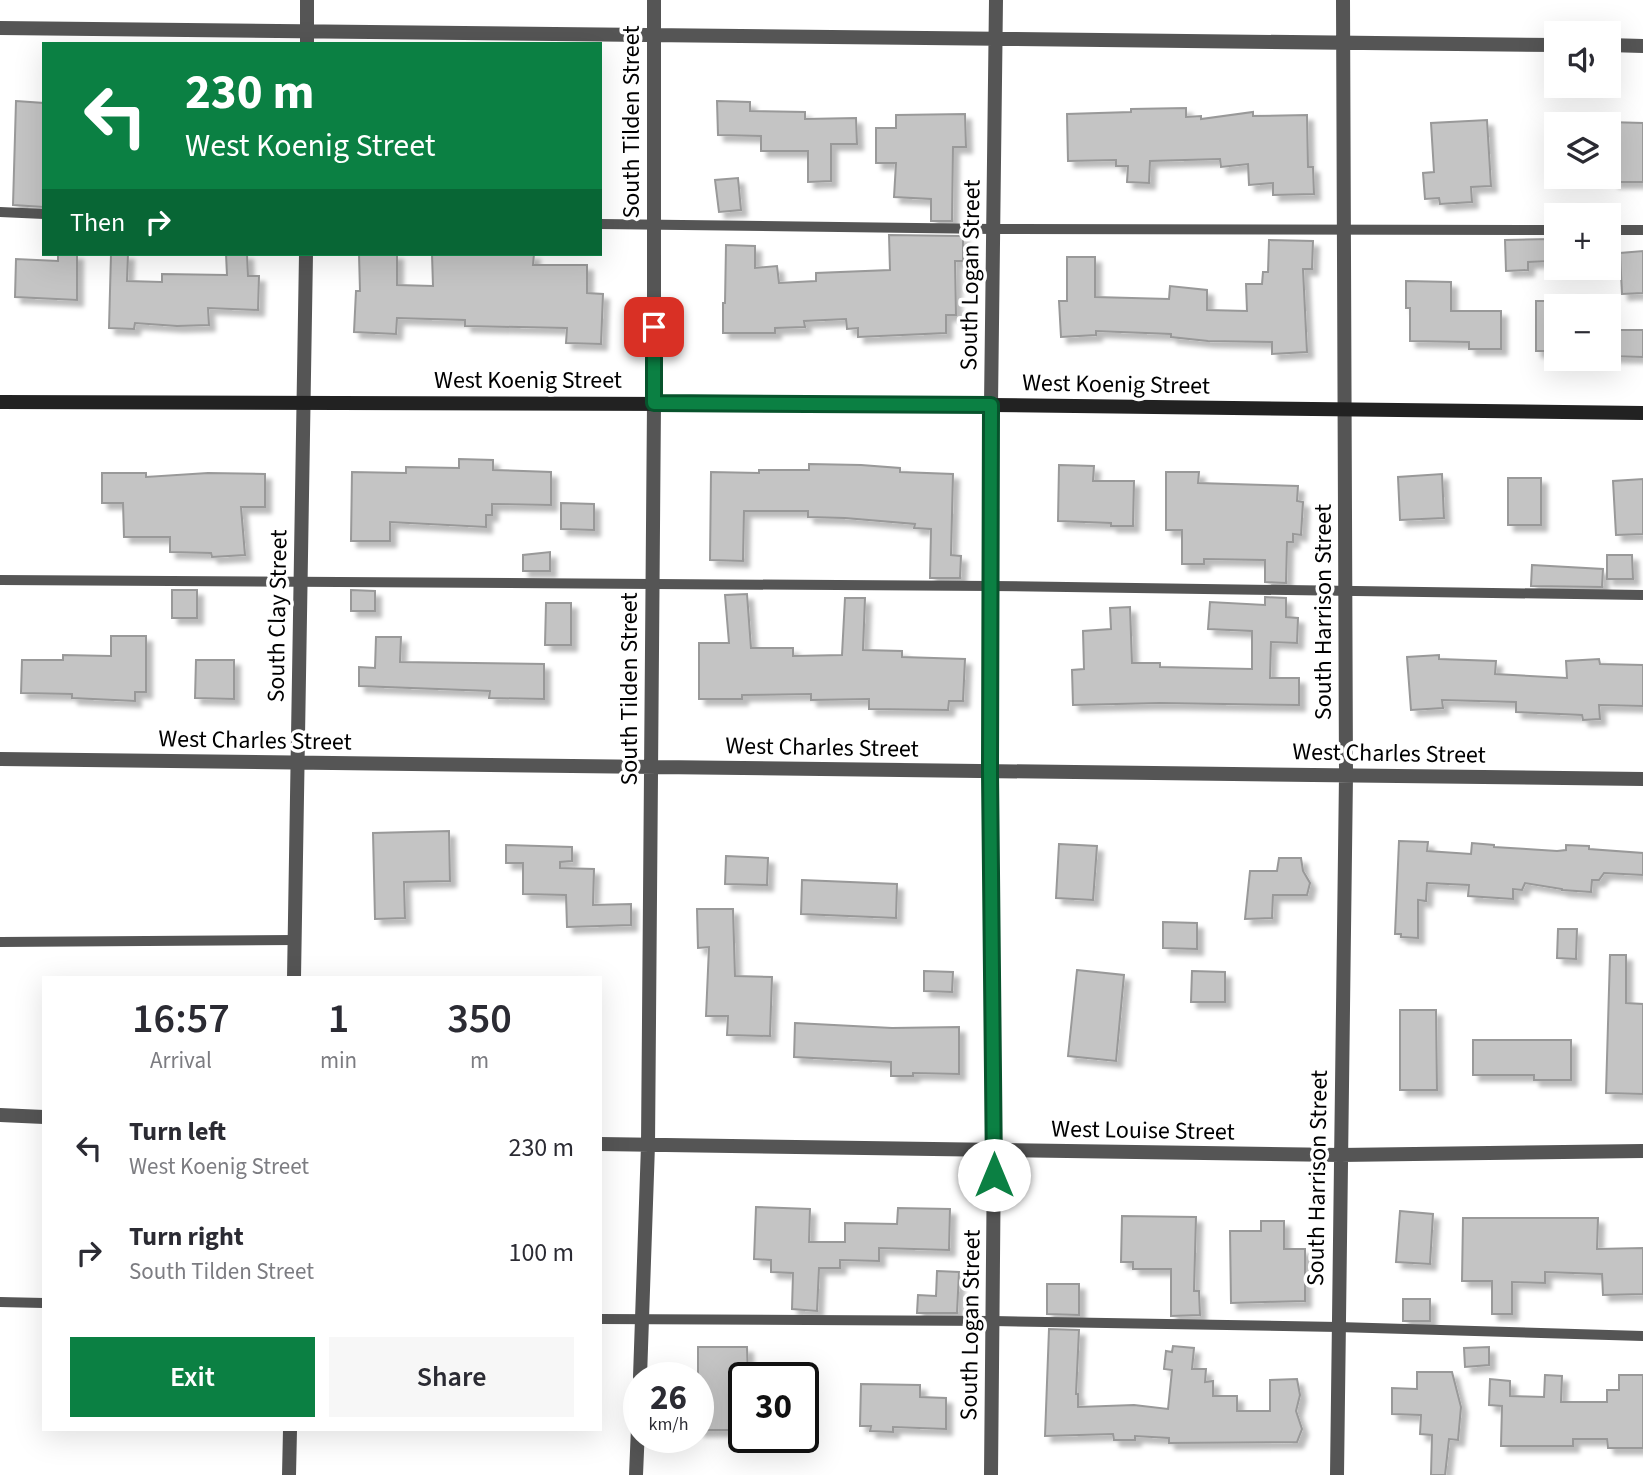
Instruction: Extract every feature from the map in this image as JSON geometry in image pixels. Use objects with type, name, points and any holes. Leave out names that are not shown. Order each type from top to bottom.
[{"type":"street","points":[[307,0],[307,38]]},
{"type":"street","name":"South Tilden Street","points":[[641,1362],[649,1145],[654,0]]},
{"type":"street","name":"South Logan Street","points":[[991,1475],[995,1151],[990,772],[991,405],[996,0]]},
{"type":"street","name":"South Harrison Street","points":[[1337,1475],[1346,775],[1343,0]]},
{"type":"street","points":[[0,28],[307,38],[653,35],[1544,45]]},
{"type":"street","points":[[1621,45],[1643,46]]},
{"type":"street","name":"South Clay Street","points":[[294,976],[306,256]]},
{"type":"street","name":"West Koenig Street","points":[[0,402],[991,405],[1643,412]]},
{"type":"street","name":"West Charles Street","points":[[0,759],[1643,779]]},
{"type":"street","points":[[0,1115],[42,1117]]},
{"type":"street","name":"West Louise Street","points":[[602,1144],[1340,1155],[1643,1151]]},
{"type":"street","points":[[289,1475],[290,1431]]},
{"type":"street","points":[[636,1475],[637,1453]]},
{"type":"lane","points":[[0,212],[42,214]]},
{"type":"lane","points":[[602,224],[993,229],[1544,230]]},
{"type":"lane","points":[[1621,230],[1643,230]]},
{"type":"lane","points":[[0,580],[991,586],[1643,595]]},
{"type":"lane","points":[[0,942],[295,940]]},
{"type":"lane","points":[[0,1302],[42,1303]]},
{"type":"lane","points":[[602,1320],[993,1321],[1643,1336]]},
{"type":"building","points":[[16,101],[42,103],[42,207],[13,205]]},
{"type":"building","points":[[717,101],[750,102],[750,111],[805,112],[805,119],[856,118],[857,144],[831,144],[831,181],[808,182],[808,151],[761,151],[761,136],[718,135]]},
{"type":"building","points":[[1186,108],[1186,117],[1201,116],[1201,119],[1253,112],[1253,116],[1307,115],[1308,167],[1313,167],[1314,194],[1273,195],[1273,183],[1249,185],[1248,164],[1221,167],[1220,159],[1150,161],[1149,183],[1127,182],[1128,166],[1116,166],[1116,160],[1068,161],[1067,114]]},
{"type":"building","points":[[965,114],[966,147],[953,147],[952,221],[931,221],[931,199],[894,197],[896,163],[876,163],[876,128],[896,128],[896,115]]},
{"type":"building","points":[[1487,120],[1491,186],[1471,187],[1472,202],[1440,204],[1439,198],[1425,199],[1423,173],[1434,172],[1431,123]]},
{"type":"building","points":[[1621,122],[1643,123],[1643,182],[1621,182]]},
{"type":"building","points":[[738,178],[741,210],[719,212],[715,180]]},
{"type":"building","points":[[889,235],[963,236],[963,261],[955,261],[956,315],[946,315],[946,333],[858,337],[858,328],[847,329],[846,319],[804,321],[805,327],[775,328],[775,333],[723,333],[726,245],[755,246],[755,268],[777,266],[779,283],[816,281],[816,273],[890,270]]},
{"type":"building","points":[[1544,239],[1544,261],[1528,262],[1528,270],[1506,271],[1505,240]]},
{"type":"building","points":[[1269,240],[1313,241],[1312,269],[1303,269],[1307,352],[1272,354],[1272,342],[1208,341],[1171,337],[1171,334],[1096,331],[1096,335],[1061,337],[1059,301],[1067,301],[1067,257],[1095,257],[1095,297],[1169,299],[1170,286],[1207,290],[1207,310],[1247,311],[1246,284],[1262,284],[1263,272],[1268,272]]},
{"type":"building","points":[[1643,251],[1643,293],[1622,294],[1621,253]]},
{"type":"building","points":[[58,256],[77,256],[77,300],[15,297],[16,259],[58,261]]},
{"type":"building","points":[[111,256],[128,256],[127,281],[162,282],[162,274],[227,275],[226,256],[247,256],[248,276],[259,276],[258,310],[208,308],[209,325],[135,323],[134,329],[109,328]]},
{"type":"building","points":[[359,256],[397,256],[397,285],[433,286],[432,256],[534,256],[533,265],[587,265],[587,293],[603,294],[601,344],[566,343],[567,328],[465,326],[465,320],[397,318],[396,334],[354,332],[356,291],[360,291]]},
{"type":"building","points":[[1406,281],[1451,282],[1451,311],[1501,311],[1501,349],[1469,349],[1469,342],[1410,341],[1410,308],[1406,308]]},
{"type":"building","points":[[1536,301],[1544,301],[1544,351],[1536,351]]},
{"type":"building","points":[[1621,330],[1643,330],[1643,357],[1621,356]]},
{"type":"building","points":[[459,459],[493,460],[493,470],[551,472],[551,505],[492,504],[492,515],[486,515],[486,527],[390,522],[390,541],[351,541],[352,472],[406,473],[406,467],[459,468]]},
{"type":"building","points":[[809,464],[861,465],[900,468],[900,472],[953,474],[951,555],[961,556],[960,578],[930,578],[931,529],[914,528],[915,524],[808,517],[808,511],[744,511],[743,561],[710,560],[711,472],[809,470]]},
{"type":"building","points":[[1059,465],[1094,466],[1093,481],[1134,481],[1133,526],[1058,521]]},
{"type":"building","points":[[1166,472],[1199,472],[1198,483],[1298,486],[1297,501],[1303,502],[1301,535],[1293,534],[1293,542],[1287,542],[1286,583],[1265,582],[1265,560],[1204,559],[1204,564],[1182,564],[1182,530],[1166,530]]},
{"type":"building","points":[[102,473],[146,473],[146,477],[208,473],[265,474],[265,507],[241,507],[245,555],[212,557],[211,553],[170,552],[170,537],[124,537],[123,503],[102,503]]},
{"type":"building","points":[[1442,474],[1444,518],[1400,520],[1398,477]]},
{"type":"building","points":[[1508,478],[1541,478],[1541,525],[1508,525]]},
{"type":"building","points":[[1643,479],[1643,534],[1616,535],[1613,481]]},
{"type":"building","points":[[561,503],[594,504],[594,530],[561,529]]},
{"type":"building","points":[[550,552],[550,571],[523,571],[523,555]]},
{"type":"building","points":[[1607,555],[1632,555],[1633,579],[1607,579]]},
{"type":"building","points":[[1532,565],[1603,569],[1602,587],[1531,586]]},
{"type":"building","points":[[172,590],[197,590],[197,618],[172,618]]},
{"type":"building","points":[[351,590],[375,591],[375,611],[351,611]]},
{"type":"building","points":[[747,594],[751,648],[793,648],[793,656],[842,655],[845,598],[865,598],[863,650],[902,651],[902,657],[965,659],[963,701],[949,701],[948,710],[869,709],[869,699],[811,700],[811,694],[699,699],[699,643],[729,643],[725,595]]},
{"type":"building","points":[[1265,597],[1286,598],[1286,617],[1298,618],[1297,643],[1271,642],[1270,678],[1299,678],[1299,705],[1073,705],[1072,670],[1084,669],[1083,631],[1111,629],[1110,608],[1130,607],[1132,663],[1160,663],[1160,667],[1252,669],[1252,631],[1208,629],[1210,602],[1265,605]]},
{"type":"building","points":[[546,603],[571,603],[571,645],[545,645]]},
{"type":"building","points":[[111,636],[146,636],[146,692],[135,692],[135,701],[72,698],[72,694],[21,693],[22,660],[63,660],[63,655],[111,656]]},
{"type":"building","points":[[376,637],[401,637],[400,662],[544,664],[544,699],[489,698],[490,691],[359,686],[359,667],[375,668]]},
{"type":"building","points":[[1439,655],[1439,659],[1496,661],[1495,674],[1567,678],[1566,661],[1599,659],[1600,664],[1643,665],[1643,706],[1599,705],[1600,719],[1583,720],[1582,715],[1516,712],[1516,702],[1442,700],[1443,708],[1411,710],[1407,657]]},
{"type":"building","points":[[196,660],[234,660],[234,699],[195,698]]},
{"type":"building","points":[[449,831],[450,881],[404,882],[405,918],[375,919],[373,833]]},
{"type":"building","points":[[1399,841],[1428,842],[1427,851],[1471,854],[1472,843],[1557,851],[1566,850],[1566,845],[1589,846],[1589,849],[1643,853],[1643,875],[1604,873],[1599,880],[1592,880],[1591,892],[1525,883],[1522,890],[1513,889],[1513,899],[1468,896],[1469,885],[1427,883],[1426,901],[1418,900],[1418,938],[1401,937],[1401,934],[1395,934]]},
{"type":"building","points":[[1059,844],[1097,846],[1093,900],[1056,898]]},
{"type":"building","points":[[506,845],[572,847],[572,861],[560,862],[560,868],[594,869],[593,905],[631,904],[631,925],[567,927],[566,895],[523,894],[523,863],[506,863]]},
{"type":"building","points":[[726,856],[768,858],[767,885],[725,884]]},
{"type":"building","points":[[1279,858],[1301,858],[1303,871],[1310,883],[1307,895],[1273,895],[1272,918],[1245,919],[1250,871],[1277,871]]},
{"type":"building","points":[[802,880],[897,884],[896,918],[801,914]]},
{"type":"building","points":[[697,909],[733,909],[735,976],[772,977],[770,1036],[727,1035],[728,1016],[706,1016],[709,947],[698,948]]},
{"type":"building","points":[[1163,922],[1197,923],[1197,949],[1163,948]]},
{"type":"building","points":[[1558,929],[1577,929],[1576,959],[1557,958]]},
{"type":"building","points":[[1610,955],[1626,955],[1626,1003],[1643,1004],[1643,1094],[1606,1093]]},
{"type":"building","points":[[1077,970],[1124,975],[1116,1061],[1068,1056]]},
{"type":"building","points":[[924,971],[953,972],[952,992],[924,991]]},
{"type":"building","points":[[1192,971],[1225,972],[1225,1002],[1191,1002]]},
{"type":"building","points":[[1400,1010],[1436,1010],[1437,1090],[1400,1090]]},
{"type":"building","points":[[795,1023],[892,1028],[959,1027],[959,1074],[913,1073],[913,1076],[891,1076],[891,1062],[794,1057]]},
{"type":"building","points":[[1473,1040],[1571,1040],[1571,1080],[1534,1080],[1534,1075],[1473,1075]]},
{"type":"building","points":[[756,1207],[810,1209],[809,1242],[845,1242],[845,1223],[897,1224],[898,1208],[950,1209],[949,1250],[879,1248],[879,1261],[840,1260],[840,1268],[819,1268],[817,1311],[792,1309],[793,1273],[771,1272],[771,1260],[754,1259]]},
{"type":"building","points":[[1400,1211],[1433,1214],[1430,1264],[1396,1262]]},
{"type":"building","points":[[1122,1216],[1196,1217],[1194,1291],[1199,1291],[1200,1315],[1171,1316],[1171,1269],[1133,1269],[1133,1262],[1121,1262]]},
{"type":"building","points":[[1463,1218],[1598,1218],[1597,1249],[1643,1248],[1643,1294],[1603,1295],[1602,1274],[1545,1272],[1545,1283],[1512,1282],[1512,1314],[1492,1314],[1492,1281],[1462,1281]]},
{"type":"building","points":[[1261,1221],[1284,1221],[1284,1249],[1305,1249],[1305,1301],[1231,1303],[1230,1231],[1261,1231]]},
{"type":"building","points":[[937,1271],[959,1272],[957,1313],[917,1313],[918,1295],[936,1296]]},
{"type":"building","points":[[1047,1284],[1079,1284],[1079,1315],[1047,1314]]},
{"type":"building","points":[[1403,1299],[1430,1299],[1430,1321],[1403,1321]]},
{"type":"building","points":[[1049,1329],[1079,1330],[1076,1394],[1078,1407],[1134,1405],[1168,1409],[1172,1370],[1164,1369],[1166,1351],[1172,1352],[1173,1346],[1194,1348],[1192,1369],[1206,1369],[1205,1382],[1213,1381],[1213,1396],[1237,1396],[1237,1411],[1270,1411],[1270,1380],[1297,1379],[1300,1395],[1296,1411],[1302,1429],[1297,1442],[1169,1443],[1169,1438],[1135,1436],[1135,1440],[1114,1440],[1113,1434],[1045,1436]]},
{"type":"building","points":[[698,1347],[747,1347],[748,1362],[728,1362],[728,1430],[714,1430],[714,1362],[698,1362]]},
{"type":"building","points":[[1489,1347],[1489,1365],[1465,1367],[1464,1348]]},
{"type":"building","points":[[1417,1372],[1452,1372],[1461,1407],[1458,1440],[1449,1439],[1445,1475],[1431,1475],[1432,1435],[1420,1434],[1421,1415],[1392,1414],[1392,1388],[1417,1389]]},
{"type":"building","points":[[1545,1375],[1562,1376],[1561,1402],[1607,1402],[1607,1390],[1619,1390],[1619,1375],[1643,1375],[1643,1448],[1608,1448],[1607,1439],[1573,1439],[1573,1446],[1501,1446],[1502,1406],[1489,1405],[1490,1379],[1510,1381],[1510,1396],[1544,1397]]},
{"type":"building","points":[[861,1384],[920,1385],[920,1397],[946,1398],[946,1429],[893,1427],[893,1432],[870,1431],[871,1426],[860,1426]]},
{"type":"route","points":[[654,327],[654,403],[991,405],[990,772],[994,1175]]}]
